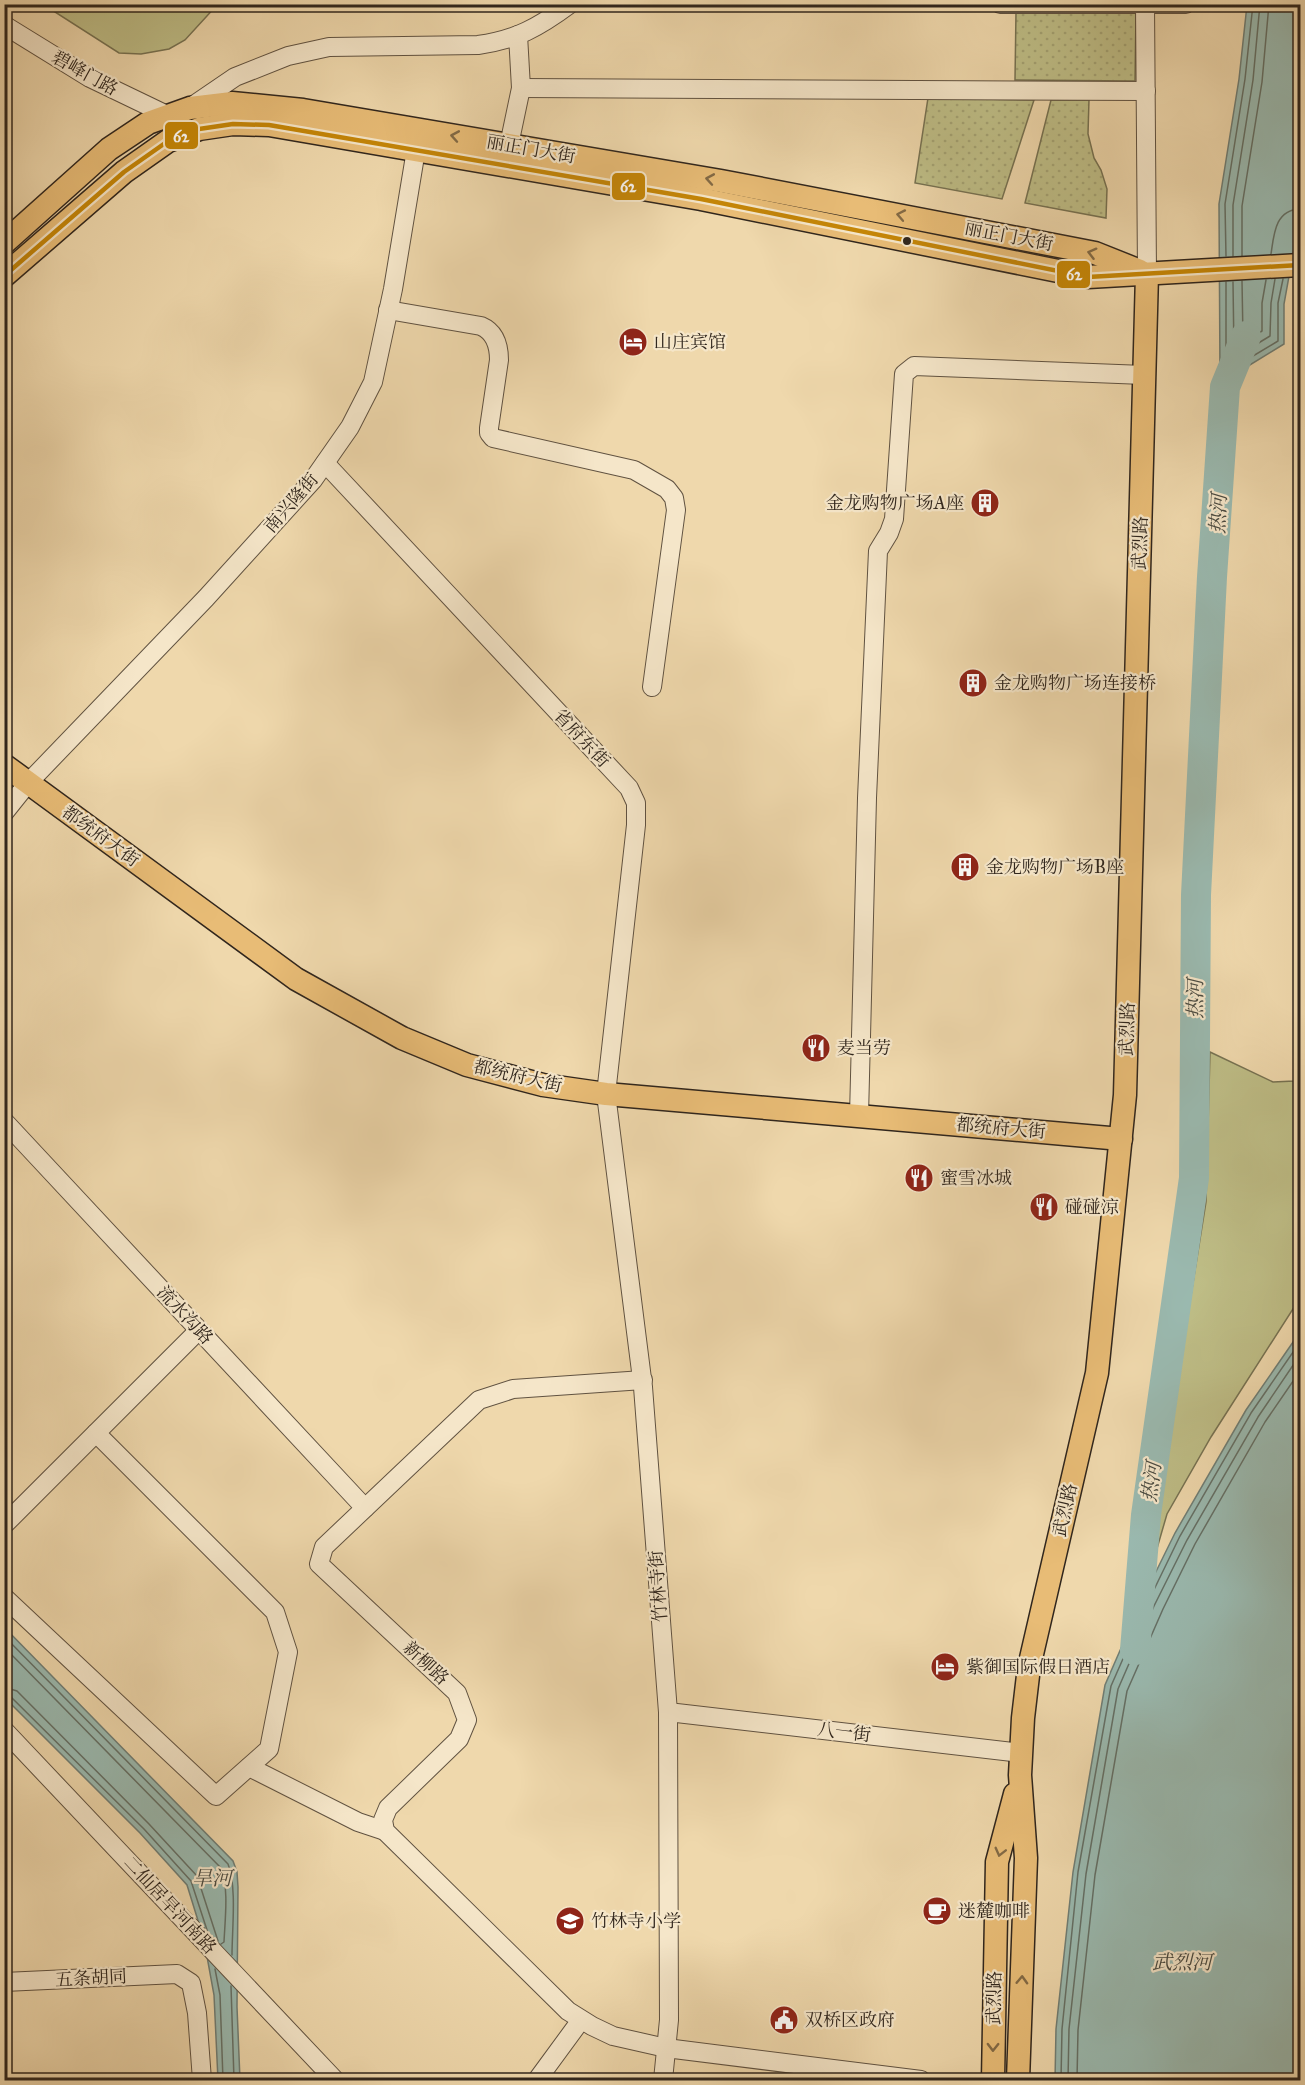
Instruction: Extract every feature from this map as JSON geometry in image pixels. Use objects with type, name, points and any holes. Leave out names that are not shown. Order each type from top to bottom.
[{"type":"main road","name":"丽正门大街","points":[[4,243],[109,149],[148,123],[190,108],[231,104],[303,110],[721,181],[1095,253],[1147,274]]},
{"type":"main road","name":"丽正门大街","points":[[4,276],[124,172],[168,141],[199,129],[233,124],[270,125],[701,199],[1088,277],[1147,274]]},
{"type":"main road","points":[[1147,274],[1214,272],[1300,265]]},
{"type":"main road","name":"武烈路","points":[[1018,2080],[1026,1858],[1020,1775],[1029,1667],[1097,1373],[1125,1095],[1147,274]]},
{"type":"main road","name":"都统府大街","points":[[4,765],[296,979],[402,1038],[467,1065],[543,1085],[606,1094],[1121,1139]]},
{"type":"main road","name":"武烈路","points":[[993,2080],[997,1862],[1020,1775]]},
{"type":"street","points":[[190,108],[235,77],[298,54],[329,47],[478,45],[501,42],[543,24],[570,4]]},
{"type":"street","points":[[1000,4],[1186,4]]},
{"type":"street","points":[[1145,5],[1147,274]]},
{"type":"street","name":"碧峰门路","points":[[4,25],[90,78],[169,116]]},
{"type":"street","points":[[509,145],[521,88],[518,35]]},
{"type":"street","points":[[521,88],[1146,91]]},
{"type":"street","name":"南兴隆街","points":[[4,813],[28,783],[206,598],[313,480],[350,427],[373,382],[416,150]]},
{"type":"street","points":[[388,310],[482,326],[489,330],[499,350],[489,428],[489,433],[493,438],[634,470],[667,489],[674,498],[676,510],[652,687]]},
{"type":"street","points":[[859,1116],[867,798],[878,551],[894,519],[904,374],[914,366],[1144,375]]},
{"type":"street","name":"省府东街","points":[[325,463],[629,788],[636,804],[636,825],[606,1094]]},
{"type":"street","name":"竹林寺街","points":[[606,1094],[643,1380],[668,1712],[669,2020],[663,2080]]},
{"type":"street","name":"流水沟路","points":[[4,1121],[365,1508]]},
{"type":"street","points":[[4,1525],[199,1330]]},
{"type":"street","name":"新柳路","points":[[385,1831],[383,1820],[388,1808],[459,1739],[467,1720],[457,1693],[319,1564],[324,1547],[479,1400],[513,1389],[643,1380]]},
{"type":"street","points":[[4,1597],[216,1796],[269,1749],[288,1652],[276,1612],[96,1433]]},
{"type":"street","name":"八一街","points":[[668,1712],[1021,1753]]},
{"type":"street","name":"二仙居旱河南路","points":[[4,1731],[335,2080]]},
{"type":"street","points":[[249,1767],[358,1822],[385,1831],[568,2011],[613,2036],[666,2048],[921,2080]]},
{"type":"street","name":"五条胡同","points":[[4,1982],[177,1974],[191,1983],[202,2080]]},
{"type":"street","points":[[537,2080],[581,2020]]},
{"type":"shaded area","points":[[44,5],[217,5],[185,40],[169,49],[141,54],[119,53]]},
{"type":"shaded area","points":[[1016,12],[1136,13],[1135,81],[1015,80]]},
{"type":"shaded area","points":[[928,98],[1034,100],[1002,199],[915,183]]},
{"type":"shaded area","points":[[1051,100],[1089,100],[1088,134],[1094,158],[1101,170],[1107,189],[1106,218],[1025,203]]},
{"type":"shaded area","points":[[1210,1052],[1273,1082],[1294,1081],[1300,1071],[1300,1298],[1211,1437],[1167,1514],[1142,1600],[1206,1202]]},
{"type":"water","points":[[1247,5],[1300,5],[1300,215],[1284,304],[1284,344],[1240,371],[1220,376],[1219,204],[1239,79]]},
{"type":"water","name":"武烈河","points":[[1300,1332],[1300,2080],[1055,2080],[1056,2029],[1073,1872],[1105,1685],[1142,1600],[1175,1533],[1246,1410]]},
{"type":"water","name":"旱河","points":[[4,1627],[233,1861],[237,1872],[238,1887],[237,2007],[240,2080],[218,2080],[214,1995],[204,1940],[187,1885],[140,1833],[5,1698]]},
{"type":"waterway","name":"热河","points":[[1135,1650],[1146,1515],[1194,1178],[1196,895],[1212,577],[1225,387],[1246,336]]},
{"type":"transit line","name":"62","points":[[4,276],[124,172],[168,141],[199,129],[233,124],[269,125],[701,199],[1088,277],[1300,265]]},
{"type":"place","name":"山庄宾馆","points":[[633,342]]},
{"type":"place","name":"金龙购物广场A座","points":[[985,503]]},
{"type":"place","name":"金龙购物广场连接桥","points":[[973,683]]},
{"type":"place","name":"金龙购物广场B座","points":[[965,867]]},
{"type":"place","name":"麦当劳","points":[[816,1048]]},
{"type":"place","name":"蜜雪冰城","points":[[919,1178]]},
{"type":"place","name":"碰碰凉","points":[[1044,1207]]},
{"type":"place","name":"紫御国际假日酒店","points":[[945,1667]]},
{"type":"place","name":"迷麓咖啡","points":[[937,1911]]},
{"type":"place","name":"竹林寺小学","points":[[570,1921]]},
{"type":"place","name":"双桥区政府","points":[[784,2020]]}]
